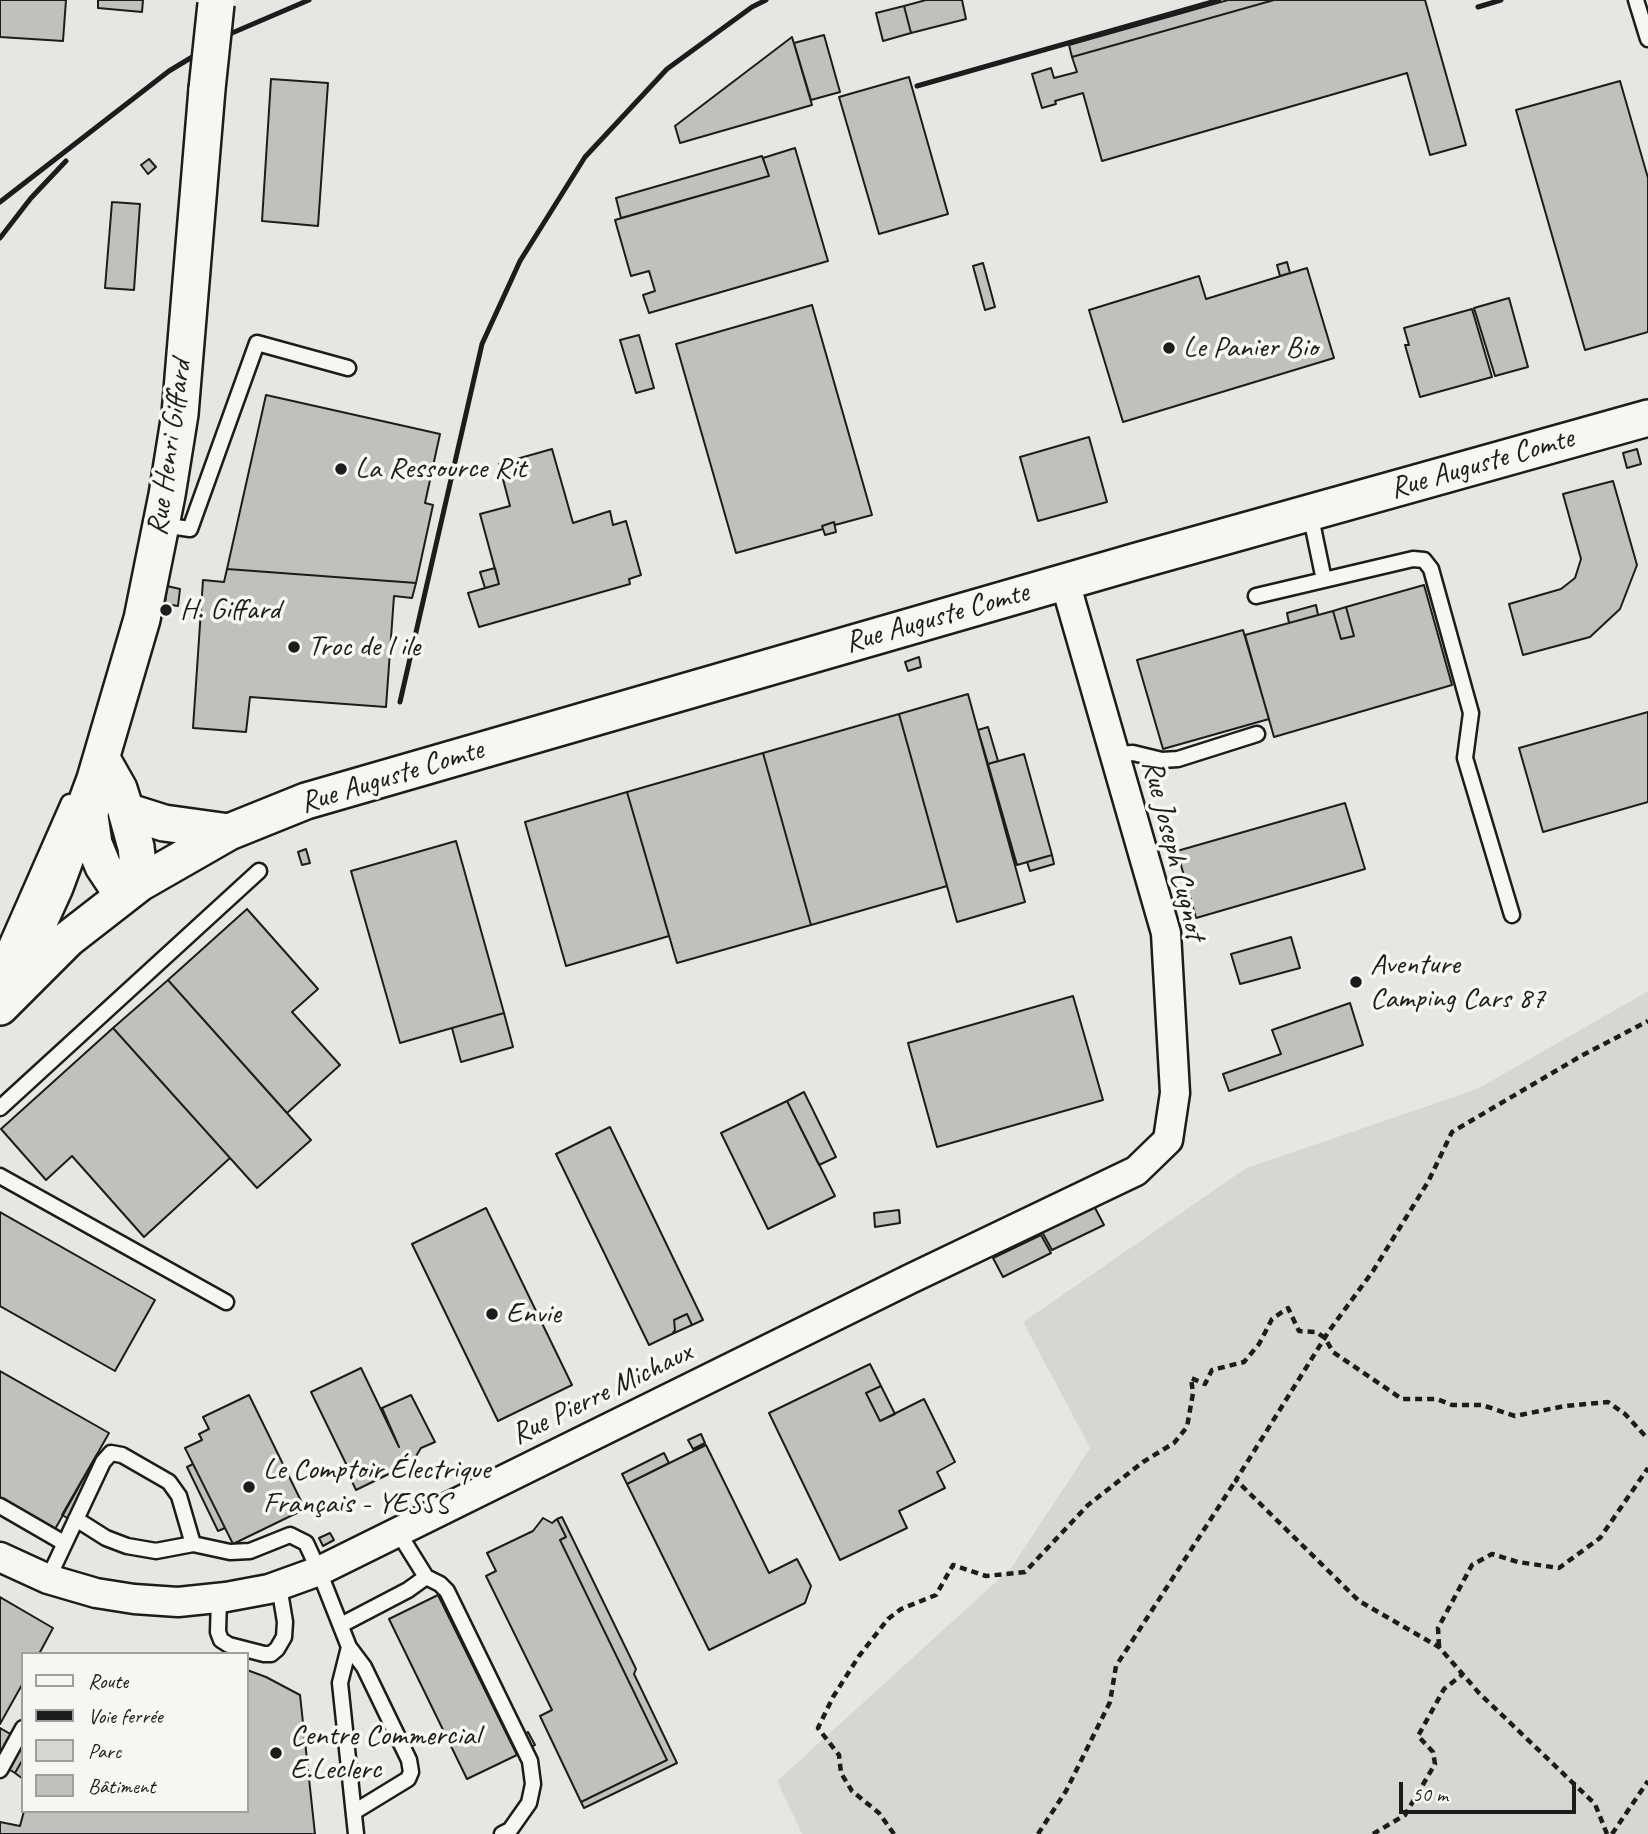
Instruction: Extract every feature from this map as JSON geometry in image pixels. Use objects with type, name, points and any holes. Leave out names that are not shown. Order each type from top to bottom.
[{"type":"street","name":"Rue Henri Giffard","points":[[91,766],[142,619],[180,414],[216,2]]},
{"type":"street","name":"Rue Auguste Comte","points":[[0,1006],[68,939],[132,889],[229,832],[306,801],[1310,512],[1648,418]]},
{"type":"street","name":"Rue Joseph Cugnot","points":[[910,1279],[1136,1171],[1168,1140],[1175,1093],[1166,933],[1065,582]]},
{"type":"street","points":[[91,766],[119,789],[136,847],[132,889]]},
{"type":"street","points":[[0,1006],[55,887],[70,846],[91,766]]},
{"type":"street","points":[[91,766],[90,816],[94,844],[103,866],[132,889]]},
{"type":"street","points":[[126,811],[164,823],[229,832]]},
{"type":"street","name":"Rue Pierre Michaux","points":[[0,1557],[48,1579],[96,1593],[134,1600],[178,1602],[219,1598],[279,1586],[398,1532],[910,1279]]},
{"type":"lane","points":[[1636,0],[1648,39]]},
{"type":"lane","points":[[164,510],[190,529],[257,342],[348,368]]},
{"type":"lane","points":[[1310,512],[1324,580]]},
{"type":"lane","points":[[1256,596],[1413,559],[1424,560],[1432,569],[1471,713],[1465,758],[1512,915]]},
{"type":"lane","points":[[1114,754],[1133,753],[1162,760],[1178,759],[1257,734]]},
{"type":"lane","points":[[0,959],[91,766]]},
{"type":"lane","points":[[0,1108],[259,871]]},
{"type":"lane","points":[[0,1176],[226,1302]]},
{"type":"lane","points":[[48,1579],[103,1462],[111,1453],[122,1455],[169,1482],[180,1496],[192,1544]]},
{"type":"lane","points":[[0,1506],[64,1543]]},
{"type":"lane","points":[[76,1519],[106,1538],[127,1546],[156,1551],[192,1544],[230,1552],[250,1550],[290,1535],[306,1543],[349,1647],[364,1667],[409,1760],[411,1772],[408,1779],[354,1812]]},
{"type":"lane","points":[[398,1532],[426,1577],[447,1591],[530,1761],[533,1784],[529,1804],[510,1830],[502,1834]]},
{"type":"lane","points":[[341,1625],[408,1590],[426,1577]]},
{"type":"lane","points":[[219,1598],[218,1632],[221,1640],[229,1645],[271,1654],[277,1650],[284,1637],[285,1622],[279,1586]]},
{"type":"lane","points":[[349,1647],[340,1684],[356,1834]]},
{"type":"lane","points":[[0,1770],[21,1732]]},
{"type":"path","points":[[1038,1834],[1066,1791],[1110,1702],[1116,1666],[1325,1338],[1373,1271],[1421,1194],[1452,1132],[1581,1056],[1648,1021]]},
{"type":"path","points":[[894,1834],[879,1813],[852,1791],[841,1773],[839,1755],[818,1728],[839,1686],[888,1619],[901,1609],[936,1595],[953,1565],[986,1576],[1026,1572],[1088,1505],[1143,1462],[1174,1443],[1187,1427],[1193,1394],[1191,1378],[1205,1384],[1212,1370],[1244,1362],[1259,1344],[1272,1319],[1288,1308],[1299,1331],[1315,1332],[1325,1338],[1333,1352],[1402,1399],[1437,1399],[1452,1405],[1482,1405],[1515,1416],[1565,1406],[1608,1402],[1625,1414],[1648,1439]]},
{"type":"path","points":[[1439,1647],[1438,1629],[1472,1564],[1492,1554],[1518,1562],[1559,1568],[1601,1538],[1648,1468]]},
{"type":"path","points":[[1236,1480],[1359,1601],[1439,1647],[1479,1693],[1595,1804],[1610,1834],[1648,1781]]},
{"type":"path","points":[[1373,1834],[1405,1815],[1435,1765],[1433,1752],[1418,1736],[1444,1689],[1463,1674]]},
{"type":"shaded area","points":[[0,0],[1648,0],[1648,991],[1477,1089],[1246,1168],[1023,1322],[1090,1448],[1011,1568],[777,1781],[802,1834],[0,1834]]},
{"type":"green space","points":[[1648,991],[1648,1834],[802,1834],[777,1781],[1011,1568],[1090,1448],[1023,1322],[1246,1168],[1477,1089]]},
{"type":"building","points":[[0,0],[66,0],[63,41],[0,37]]},
{"type":"building","points":[[98,0],[143,0],[142,12],[98,8]]},
{"type":"building","points":[[926,0],[962,0],[966,19],[911,33],[904,6]]},
{"type":"building","points":[[1228,0],[1274,0],[1072,57],[1069,45]]},
{"type":"building","points":[[1274,0],[1425,0],[1466,145],[1430,155],[1407,73],[1102,161],[1083,93],[1055,101],[1056,104],[1042,108],[1032,74],[1051,68],[1054,78],[1077,72],[1072,57]]},
{"type":"building","points":[[904,6],[911,33],[883,41],[876,13]]},
{"type":"building","points":[[824,35],[840,92],[811,100],[794,43]]},
{"type":"building","points":[[792,37],[812,105],[680,143],[675,126]]},
{"type":"building","points":[[909,77],[948,214],[879,234],[839,97]]},
{"type":"building","points":[[271,79],[328,83],[318,226],[262,221]]},
{"type":"building","points":[[1620,81],[1648,178],[1648,332],[1585,350],[1516,110]]},
{"type":"building","points":[[795,148],[828,261],[649,313],[643,295],[655,291],[649,271],[631,276],[615,220],[769,176],[763,158]]},
{"type":"building","points":[[762,156],[769,176],[621,218],[616,198]]},
{"type":"building","points":[[149,159],[156,167],[148,174],[141,165]]},
{"type":"building","points":[[112,202],[140,204],[134,290],[105,288]]},
{"type":"building","points":[[1287,262],[1290,273],[1280,276],[1277,265]]},
{"type":"building","points":[[983,263],[995,307],[985,310],[973,266]]},
{"type":"building","points":[[1307,268],[1334,358],[1123,422],[1089,310],[1199,276],[1206,299]]},
{"type":"building","points":[[1509,298],[1528,367],[1495,376],[1474,308]]},
{"type":"building","points":[[812,305],[872,515],[835,525],[834,522],[822,526],[823,529],[736,553],[676,344]]},
{"type":"building","points":[[1472,309],[1492,377],[1420,397],[1405,345],[1409,345],[1404,328]]},
{"type":"building","points":[[639,335],[654,388],[636,393],[620,340]]},
{"type":"building","name":"La Ressource Rit","points":[[266,395],[440,434],[425,503],[433,505],[416,583],[227,569]]},
{"type":"building","points":[[1089,437],[1107,502],[1038,521],[1020,457]]},
{"type":"building","points":[[552,449],[573,523],[610,511],[613,525],[626,521],[641,575],[629,579],[630,584],[479,627],[468,593],[499,584],[480,514],[510,506],[499,464]]},
{"type":"building","points":[[1637,449],[1641,464],[1627,468],[1623,453]]},
{"type":"building","points":[[1613,481],[1637,565],[1620,609],[1590,637],[1523,655],[1509,604],[1561,589],[1575,578],[1581,559],[1563,494]]},
{"type":"building","points":[[834,522],[836,532],[825,535],[822,526]]},
{"type":"building","points":[[495,568],[499,584],[485,588],[480,572]]},
{"type":"building","name":"Troc de l ile","points":[[227,569],[416,583],[412,598],[394,596],[386,707],[250,697],[246,732],[193,728],[203,580],[224,582]]},
{"type":"building","points":[[1424,585],[1452,685],[1274,737],[1245,635],[1333,611],[1341,639],[1354,636],[1346,607]]},
{"type":"building","points":[[167,586],[180,589],[178,606],[165,604]]},
{"type":"building","points":[[1316,605],[1318,615],[1289,623],[1287,613]]},
{"type":"building","points":[[1346,607],[1354,636],[1341,639],[1333,611]]},
{"type":"building","points":[[1243,630],[1269,719],[1163,749],[1137,660]]},
{"type":"building","points":[[919,657],[921,667],[908,671],[905,662]]},
{"type":"building","points":[[968,694],[1025,902],[957,922],[899,714]]},
{"type":"building","points":[[1648,712],[1648,802],[1543,832],[1519,748]]},
{"type":"building","points":[[899,714],[947,886],[811,925],[763,753]]},
{"type":"building","points":[[988,727],[998,761],[988,764],[978,730]]},
{"type":"building","points":[[763,753],[811,925],[677,963],[627,792]]},
{"type":"building","points":[[1024,754],[1052,855],[1017,865],[988,764]]},
{"type":"building","points":[[627,792],[669,936],[566,966],[525,822]]},
{"type":"building","points":[[1345,803],[1365,869],[1196,918],[1177,851]]},
{"type":"building","points":[[456,841],[504,1013],[400,1043],[351,871]]},
{"type":"building","points":[[306,849],[310,863],[302,865],[298,852]]},
{"type":"building","points":[[1052,855],[1054,864],[1030,871],[1027,862]]},
{"type":"building","points":[[247,909],[318,989],[292,1012],[340,1065],[287,1113],[168,980]]},
{"type":"building","points":[[1291,937],[1300,968],[1240,984],[1231,954]]},
{"type":"building","points":[[168,980],[311,1140],[257,1188],[113,1028]]},
{"type":"building","points":[[1073,996],[1103,1100],[937,1147],[908,1043]]},
{"type":"building","points":[[1350,1003],[1363,1045],[1229,1091],[1223,1074],[1281,1054],[1272,1030]]},
{"type":"building","points":[[504,1013],[513,1047],[461,1062],[452,1028]]},
{"type":"building","points":[[113,1028],[230,1158],[144,1237],[72,1156],[46,1180],[1,1129]]},
{"type":"building","points":[[804,1092],[836,1157],[819,1165],[787,1101]]},
{"type":"building","points":[[787,1101],[835,1196],[768,1229],[721,1133]]},
{"type":"building","points":[[610,1127],[703,1320],[692,1325],[687,1314],[674,1320],[675,1330],[672,1334],[649,1345],[556,1154]]},
{"type":"building","points":[[1093,1204],[1104,1225],[1052,1250],[1041,1230]]},
{"type":"building","name":"Envie","points":[[486,1208],[572,1385],[498,1421],[412,1244]]},
{"type":"building","points":[[899,1210],[900,1223],[875,1227],[874,1213]]},
{"type":"building","points":[[0,1212],[155,1300],[115,1371],[0,1306]]},
{"type":"building","points":[[1041,1235],[1051,1253],[1003,1277],[993,1258]]},
{"type":"building","points":[[687,1314],[692,1325],[672,1334],[675,1330],[674,1320]]},
{"type":"building","points":[[870,1364],[881,1386],[866,1393],[880,1421],[924,1399],[955,1462],[937,1472],[945,1488],[899,1511],[907,1528],[840,1560],[769,1413]]},
{"type":"building","points":[[361,1368],[399,1447],[382,1408],[411,1395],[435,1442],[421,1448],[413,1461],[406,1456],[398,1461],[401,1468],[356,1490],[311,1392]]},
{"type":"building","points":[[0,1371],[109,1433],[54,1531],[0,1500]]},
{"type":"building","points":[[881,1386],[895,1414],[880,1421],[866,1393]]},
{"type":"building","name":"Le Comptoir Électrique Français - YESSS","points":[[249,1395],[305,1509],[233,1544],[185,1448],[202,1440],[199,1434],[209,1429],[203,1417]]},
{"type":"building","points":[[701,1434],[705,1443],[693,1449],[688,1440]]},
{"type":"building","points":[[706,1445],[769,1573],[797,1559],[811,1586],[805,1603],[709,1650],[627,1484]]},
{"type":"building","points":[[664,1453],[669,1463],[627,1484],[622,1474]]},
{"type":"building","points":[[97,1454],[104,1458],[69,1519],[62,1515]]},
{"type":"building","points":[[193,1464],[225,1528],[218,1531],[187,1467]]},
{"type":"building","points":[[562,1517],[636,1669],[634,1674],[677,1763],[584,1808],[581,1802],[667,1760],[560,1540],[566,1537],[557,1519]]},
{"type":"building","points":[[543,1518],[552,1523],[557,1519],[566,1537],[560,1540],[667,1760],[581,1802],[540,1716],[552,1710],[486,1576],[496,1571],[487,1553],[533,1531]]},
{"type":"building","points":[[330,1533],[334,1540],[323,1546],[319,1538]]},
{"type":"building","points":[[438,1595],[517,1755],[467,1779],[389,1619]]},
{"type":"building","points":[[0,1597],[53,1628],[40,1652],[21,1652],[21,1687],[0,1724]]},
{"type":"building","name":"Centre Commercial E.Leclerc","points":[[248,1670],[300,1695],[315,1834],[0,1834],[0,1822],[20,1826],[23,1813],[248,1813]]},
{"type":"building","points":[[0,1728],[21,1740],[21,1762],[15,1773],[0,1764]]},
{"type":"building","points":[[528,1732],[535,1745],[530,1748],[523,1735]]},
{"type":"building","points":[[21,1762],[21,1778],[15,1773]]},
{"type":"railway","points":[[0,202],[169,71],[232,33],[309,0]]},
{"type":"railway","points":[[400,702],[482,344],[520,261],[585,157],[667,69],[752,7],[766,0]]},
{"type":"railway","points":[[917,86],[1219,0]]},
{"type":"railway","points":[[1478,7],[1501,0]]},
{"type":"railway","points":[[0,238],[31,198],[66,161]]},
{"type":"place","name":"Le Panier Bio","points":[[1169,348]]},
{"type":"place","name":"La Ressource Rit","points":[[341,469]]},
{"type":"place","name":"H. Giffard","points":[[166,610]]},
{"type":"place","name":"Troc de l ile","points":[[294,647]]},
{"type":"place","name":"Aventure Camping Cars 87","points":[[1356,982]]},
{"type":"place","name":"Envie","points":[[492,1314]]},
{"type":"place","name":"Le Comptoir Électrique Français - YESSS","points":[[249,1487]]},
{"type":"place","name":"Centre Commercial E.Leclerc","points":[[276,1753]]}]
